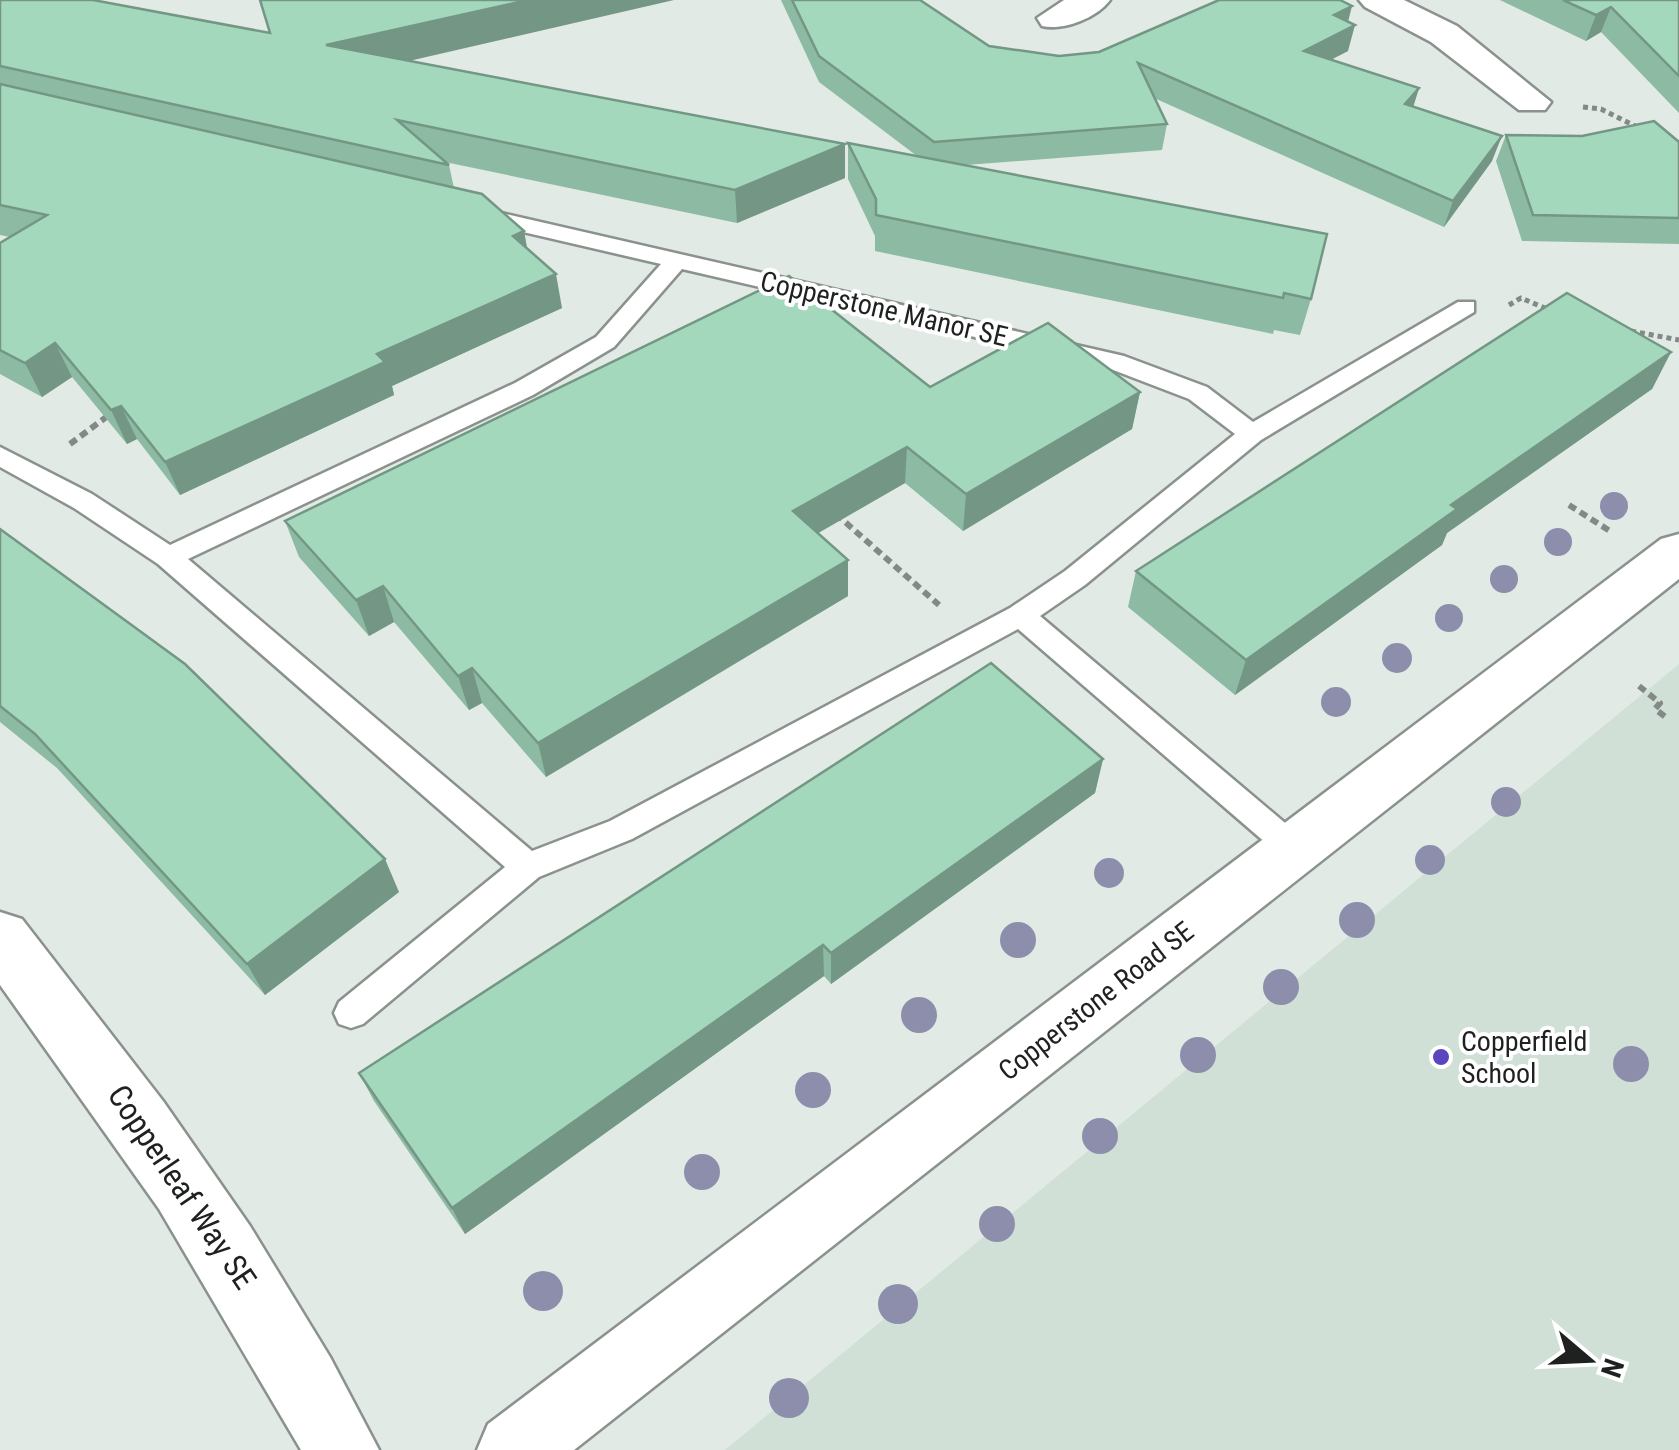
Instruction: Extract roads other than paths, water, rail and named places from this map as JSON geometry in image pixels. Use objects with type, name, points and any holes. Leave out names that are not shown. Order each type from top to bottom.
[{"type":"street","points":[[1055,18],[1092,0]]},
{"type":"street","points":[[1377,0],[1444,34],[1532,102]]},
{"type":"street","name":"Copperstone Road SE","points":[[514,1450],[1679,552]]},
{"type":"street","name":"Copperleaf Way SE","points":[[0,938],[83,1041],[169,1160],[243,1278],[342,1450]]},
{"type":"lane","name":"Copperstone Manor SE","points":[[446,208],[1115,362],[1198,394],[1252,434]]},
{"type":"lane","points":[[168,557],[524,390],[589,352],[637,310],[676,261]]},
{"type":"lane","points":[[351,1013],[528,867],[621,830],[1020,616],[1076,578],[1252,434],[1466,308]]},
{"type":"lane","points":[[0,456],[83,502],[168,557],[528,867]]},
{"type":"lane","points":[[1020,616],[1293,848]]},
{"type":"place","name":"Copperfield School","points":[[1441,1057]]}]
